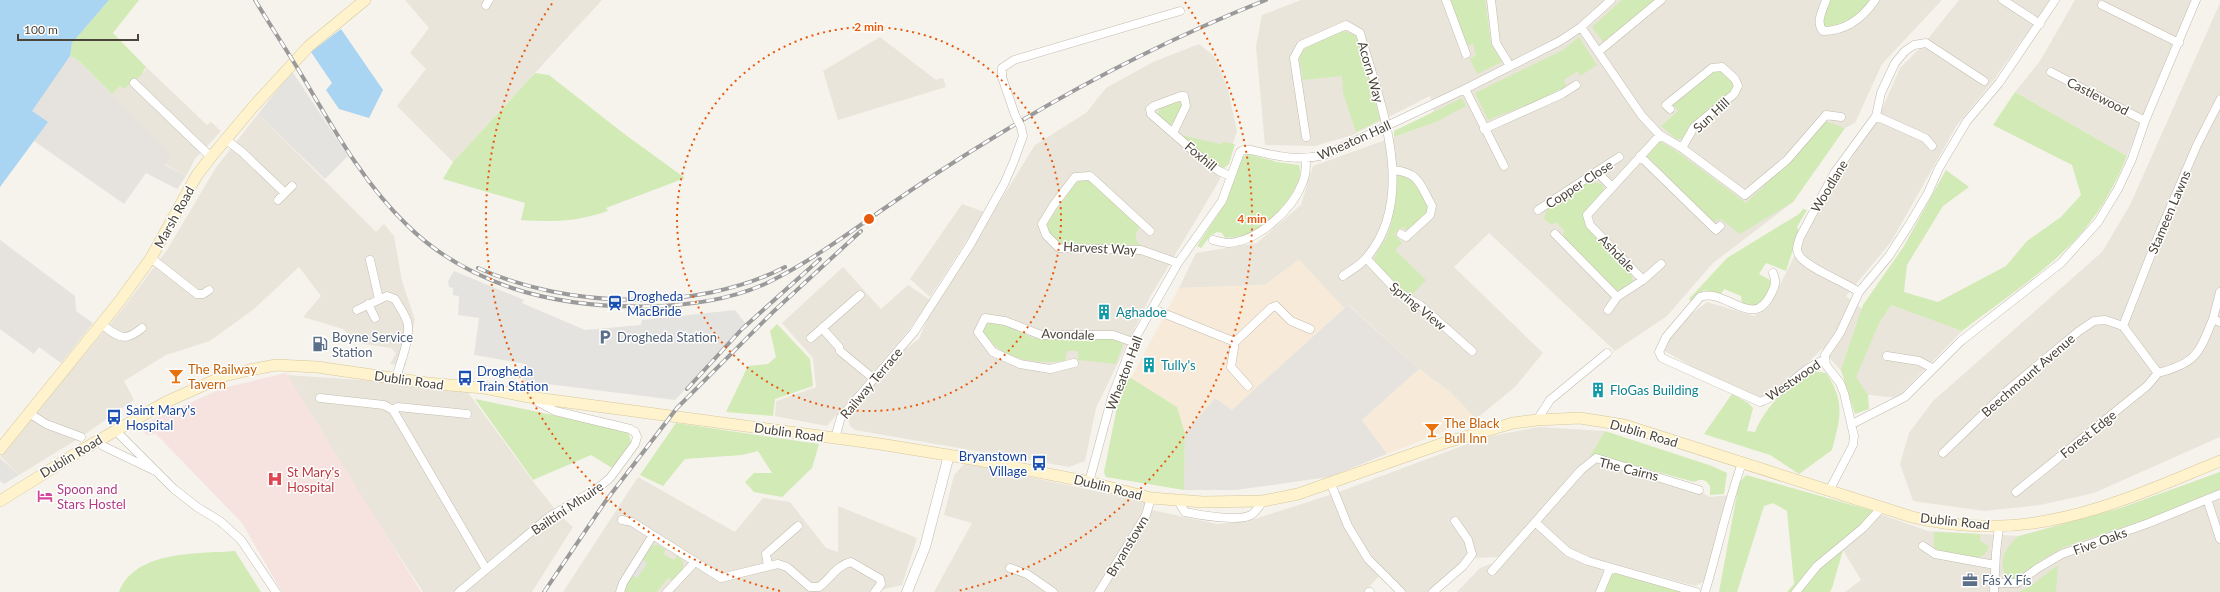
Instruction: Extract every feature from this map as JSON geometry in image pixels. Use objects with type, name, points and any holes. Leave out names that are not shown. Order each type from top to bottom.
[{"type":"main road","name":"Marsh Road","points":[[0,449],[102,325],[151,258],[197,175],[225,139],[309,46],[365,0]]},
{"type":"main road","name":"Dublin Road","points":[[0,501],[115,430],[187,392],[224,376],[276,366],[317,367],[396,379],[484,388],[529,397],[835,438],[949,455],[1089,482],[1151,498],[1178,501],[1229,503],[1263,501],[1298,494],[1331,484],[1444,443],[1513,423],[1537,420],[1580,418],[1624,425],[1917,518],[1960,525],[1999,526],[2051,520],[2101,506],[2220,461]]},
{"type":"street","points":[[1446,0],[1466,54]]},
{"type":"street","points":[[1491,0],[1496,43],[1510,66]]},
{"type":"street","name":"Wheaton Hall","points":[[1089,482],[1112,397],[1133,342],[1178,263],[1222,201],[1240,152],[1244,149],[1274,156],[1306,159],[1325,155],[1465,89],[1560,41],[1581,28],[1611,0]]},
{"type":"street","points":[[1598,52],[1661,0]]},
{"type":"street","points":[[1826,0],[1819,21],[1820,28],[1823,31],[1833,31],[1847,26],[1865,14],[1875,0]]},
{"type":"street","points":[[2003,0],[2040,24]]},
{"type":"street","points":[[1829,490],[1853,445],[1854,436],[1840,383],[1824,360],[1828,349],[1840,332],[1859,292],[1889,256],[1909,225],[1928,193],[1939,168],[1967,121],[1999,83],[2055,0]]},
{"type":"street","points":[[1852,424],[1905,397],[1932,368],[1983,322],[2061,263],[2098,222],[2118,189],[2196,0]]},
{"type":"street","points":[[2102,5],[2179,43]]},
{"type":"street","name":"Railway Terrace","points":[[835,438],[841,417],[914,332],[970,245],[1000,191],[1022,141],[1021,127],[1015,115],[1002,77],[1002,68],[1014,60],[1180,11]]},
{"type":"street","name":"Acorn Way","points":[[1306,136],[1294,58],[1301,45],[1346,25],[1360,33],[1385,126]]},
{"type":"street","points":[[1581,28],[1642,116],[1660,135],[1682,148],[1745,195],[1787,160],[1826,115],[1841,117]]},
{"type":"street","points":[[1932,146],[1925,138],[1876,116],[1881,93],[1895,63],[1905,51],[1914,45],[1926,43],[1984,81]]},
{"type":"street","name":"Sun Hill","points":[[1670,109],[1666,105],[1712,68],[1722,67],[1735,79],[1738,86],[1734,94],[1694,128],[1682,148]]},
{"type":"street","name":"Castlewood","points":[[2051,72],[2145,121]]},
{"type":"street","points":[[134,83],[211,157]]},
{"type":"street","points":[[1484,129],[1562,94],[1576,85]]},
{"type":"street","points":[[1465,89],[1504,166]]},
{"type":"street","name":"Foxhill","points":[[1173,133],[1186,106],[1184,96],[1168,100],[1150,109],[1154,117],[1173,133],[1219,171],[1230,176]]},
{"type":"street","name":"Stameen Lawns","points":[[2123,326],[2159,234],[2197,145],[2220,100]]},
{"type":"street","name":"Woodlane","points":[[1859,292],[1842,281],[1803,262],[1798,254],[1797,247],[1803,231],[1835,172],[1876,116]]},
{"type":"street","points":[[1343,276],[1366,258],[1380,238],[1389,216],[1394,170],[1392,151],[1385,126]]},
{"type":"street","name":"Ashdale","points":[[1617,297],[1643,280],[1590,225],[1587,215],[1660,135]]},
{"type":"street","points":[[225,139],[242,152],[285,193]]},
{"type":"street","points":[[1640,156],[1716,230],[1720,226]]},
{"type":"street","name":"Copper Close","points":[[1538,210],[1598,173],[1619,157]]},
{"type":"street","points":[[1214,240],[1228,243],[1245,239],[1262,230],[1279,216],[1293,200],[1302,184],[1306,173],[1306,159]]},
{"type":"street","points":[[1394,170],[1408,172],[1416,178],[1432,206],[1430,215],[1406,237],[1401,234]]},
{"type":"street","points":[[1598,173],[1612,187]]},
{"type":"street","name":"Harvest Way","points":[[1150,231],[1090,176],[1075,177],[1053,206],[1042,224],[1046,236],[1059,248],[1141,250],[1178,263]]},
{"type":"street","points":[[278,200],[292,186]]},
{"type":"street","points":[[1555,234],[1617,297],[1608,310]]},
{"type":"street","points":[[151,258],[197,294],[203,294],[209,290]]},
{"type":"street","name":"Spring View","points":[[1366,258],[1398,292],[1420,305],[1472,350]]},
{"type":"street","points":[[370,260],[379,299]]},
{"type":"street","points":[[1643,280],[1661,264]]},
{"type":"street","name":"Westwood","points":[[1773,273],[1776,280],[1775,286],[1768,299],[1758,308],[1752,310],[1714,296],[1707,295],[1700,297],[1666,337],[1659,352],[1662,358],[1760,402],[1769,399],[1796,377],[1824,360]]},
{"type":"street","points":[[2123,326],[2158,373],[2190,360],[2200,351],[2217,321],[2220,292]]},
{"type":"street","points":[[811,338],[860,295]]},
{"type":"street","points":[[357,310],[387,296],[395,299],[406,319],[408,337],[396,379]]},
{"type":"street","points":[[368,304],[375,318]]},
{"type":"street","points":[[1248,386],[1230,367],[1235,342],[1271,308],[1276,306],[1291,320],[1310,329]]},
{"type":"street","points":[[1153,309],[1235,342]]},
{"type":"street","name":"Avondale","points":[[1074,363],[1050,369],[1020,364],[993,352],[978,332],[981,324],[986,318],[1005,321],[1041,335],[1113,335],[1133,342]]},
{"type":"street","name":"Beechmount Avenue","points":[[1943,453],[2008,390],[2079,331],[2094,321],[2106,320],[2123,326]]},
{"type":"street","points":[[102,325],[125,338],[131,337],[142,328]]},
{"type":"street","points":[[822,328],[839,347],[840,351],[874,379]]},
{"type":"street","points":[[1537,420],[1550,400],[1607,353]]},
{"type":"street","points":[[1887,356],[1919,361],[1932,368]]},
{"type":"street","name":"Forest Edge","points":[[2016,492],[2147,386],[2158,373]]},
{"type":"street","name":"Bailtíní Mhuire","points":[[459,592],[549,517],[598,488],[610,478],[630,452],[637,437],[635,432],[630,428],[555,411],[539,404],[529,397]]},
{"type":"street","points":[[320,398],[384,405],[393,410],[486,569]]},
{"type":"street","points":[[393,410],[398,407],[467,414]]},
{"type":"street","points":[[29,413],[46,424],[81,437]]},
{"type":"street","points":[[115,430],[174,490],[197,507],[220,521],[241,540],[276,592]]},
{"type":"street","points":[[103,446],[157,472]]},
{"type":"street","points":[[907,592],[925,547],[949,455]]},
{"type":"street","name":"The Cairns","points":[[1492,571],[1500,559],[1581,470],[1596,458],[1699,490]]},
{"type":"street","points":[[1705,592],[1720,542],[1731,494],[1742,463]]},
{"type":"street","points":[[1331,484],[1348,526],[1368,559],[1401,592]]},
{"type":"street","name":"Five Oaks","points":[[1996,583],[2017,583],[2038,568],[2062,554],[2149,523],[2220,494]]},
{"type":"street","name":"Bryanstown","points":[[1098,592],[1146,515],[1151,498]]},
{"type":"street","points":[[2207,499],[2220,539]]},
{"type":"street","points":[[1796,592],[1817,566],[1862,528],[1882,507]]},
{"type":"street","points":[[622,520],[632,522],[721,578],[734,576],[768,565],[778,564],[787,567],[814,590],[838,568],[845,563],[851,562],[880,579],[881,584],[875,592]]},
{"type":"street","points":[[1433,592],[1463,566],[1472,554],[1468,540],[1455,521]]},
{"type":"street","points":[[1535,522],[1568,552],[1610,568],[1696,592]]},
{"type":"street","points":[[768,565],[766,554],[798,526]]},
{"type":"street","points":[[1994,592],[1996,583],[1995,564],[1999,526]]},
{"type":"street","points":[[620,592],[623,583],[653,535]]},
{"type":"street","points":[[1923,546],[1935,554],[1995,564]]},
{"type":"street","points":[[667,592],[695,562]]},
{"type":"street","points":[[1010,568],[1027,574],[1053,592]]},
{"type":"street","points":[[1600,592],[1610,568]]},
{"type":"shaded area","points":[[405,0],[602,0],[453,162],[397,106],[426,69],[410,53],[429,28]]},
{"type":"shaded area","points":[[1301,0],[1942,0],[1882,64],[1855,123],[1845,128],[1793,202],[1713,263],[1667,316],[1615,351],[1489,233],[1454,267],[1543,353],[1515,387],[1476,419],[1450,392],[1419,369],[1349,305],[1344,308],[1299,260],[1265,285],[1179,288],[1196,253],[1257,243],[1301,205],[1313,166],[1436,122],[1430,96],[1353,135],[1315,146],[1265,145],[1256,46],[1262,15]]},
{"type":"shaded area","points":[[1959,0],[2050,0],[1993,81],[1957,125],[1891,242],[1846,296],[1874,319],[1891,305],[1962,331],[1897,398],[1861,394],[1822,349],[1762,407],[1663,350],[1666,342],[1690,315],[1707,302],[1754,316],[1768,308],[1815,216],[1883,107],[1900,68],[1922,46]]},
{"type":"shaded area","points":[[2075,0],[2192,0],[2127,156],[2015,92],[2040,61]]},
{"type":"shaded area","points":[[2220,3],[2220,437],[2094,493],[2040,505],[1984,511],[1913,501],[1900,464],[1909,433],[1933,401],[2102,252],[2130,205]]},
{"type":"shaded area","points":[[880,37],[936,80],[943,78],[946,87],[838,120],[823,71]]},
{"type":"shaded area","points":[[1199,44],[1214,56],[1228,89],[1237,132],[1219,181],[1150,297],[1096,408],[1085,461],[1069,467],[855,430],[850,426],[848,418],[850,412],[904,350],[919,339],[929,315],[1035,145],[1086,113],[1106,88],[1153,62]]},
{"type":"shaded area","points":[[70,56],[79,61],[172,154],[165,165],[186,176],[177,189],[146,173],[124,204],[34,141],[47,122],[31,111]]},
{"type":"shaded area","points":[[146,67],[207,125],[211,122],[221,131],[195,159],[186,176],[165,164],[172,154],[112,94],[120,86],[123,89],[146,70]]},
{"type":"shaded area","points":[[292,71],[348,156],[325,179],[258,114]]},
{"type":"shaded area","points":[[258,114],[376,232],[384,224],[394,236],[402,281],[415,320],[405,360],[406,365],[390,364],[396,353],[391,348],[357,343],[343,329],[303,317],[321,296],[299,267],[254,309],[210,341],[166,355],[124,381],[134,400],[81,437],[19,475],[0,456],[124,307],[167,250],[215,169]]},
{"type":"shaded area","points":[[962,204],[985,212],[930,297],[910,279]]},
{"type":"shaded area","points":[[0,240],[75,296],[76,311],[93,323],[61,363],[39,347],[34,354],[0,329]]},
{"type":"shaded area","points":[[1299,260],[1344,308],[1232,411],[1215,398],[1185,433],[1177,407],[1131,378],[1179,288],[1265,285]]},
{"type":"shaded area","points":[[843,267],[881,309],[908,285],[930,300],[908,331],[827,426],[775,416],[776,401],[816,387],[813,358],[782,323]]},
{"type":"shaded area","name":"Drogheda Station","points":[[454,271],[524,300],[522,303],[585,330],[641,325],[642,320],[735,310],[746,324],[675,400],[523,381],[525,364],[474,355],[479,318],[458,315],[459,296],[453,295],[453,288],[449,287],[448,281]]},
{"type":"shaded area","points":[[1348,305],[1419,369],[1362,420],[1387,454],[1329,477],[1236,490],[1184,490],[1185,433],[1215,398],[1232,410]]},
{"type":"shaded area","points":[[1419,369],[1450,392],[1476,419],[1387,454],[1362,420]]},
{"type":"shaded area","name":"St Mary's Hospital","points":[[286,373],[421,592],[282,592],[242,523],[156,434],[146,435],[140,425],[223,388]]},
{"type":"shaded area","points":[[287,375],[464,387],[535,484],[559,514],[573,527],[532,592],[423,592],[373,515]]},
{"type":"shaded area","points":[[1539,427],[1605,431],[1589,458],[1499,557],[1469,558],[1432,592],[1404,592],[1383,572],[1364,592],[934,592],[972,523],[944,515],[954,475],[965,463],[1147,502],[1147,509],[1217,524],[1245,522],[1336,493],[1486,437]]},
{"type":"shaded area","points":[[0,458],[19,475],[4,484],[0,481]]},
{"type":"shaded area","points":[[1597,459],[1699,491],[1710,497],[1730,495],[1720,542],[1703,582],[1695,586],[1607,562],[1597,589],[1603,592],[1457,592],[1480,568],[1501,560]]},
{"type":"shaded area","points":[[2220,472],[2220,592],[1845,592],[1861,580],[1843,550],[1877,513],[1928,531],[2019,536],[2121,508]]},
{"type":"shaded area","points":[[638,477],[735,532],[763,498],[790,502],[826,548],[838,552],[838,506],[917,538],[902,585],[873,592],[563,592]]},
{"type":"shaded area","points":[[642,559],[647,563],[637,578],[632,575]]},
{"type":"green space","points":[[109,0],[139,0],[113,33],[146,67],[141,75],[124,89],[120,86],[112,94],[79,61],[70,56],[72,43]]},
{"type":"green space","points":[[1449,0],[1485,0],[1491,44],[1502,62],[1477,74],[1470,59],[1476,55],[1473,44],[1466,46]]},
{"type":"green space","points":[[1622,0],[1656,0],[1603,42],[1592,27]]},
{"type":"green space","points":[[1828,0],[1872,0],[1852,20],[1839,26],[1825,28],[1823,25]]},
{"type":"green space","points":[[1343,31],[1356,35],[1360,43],[1380,120],[1356,132],[1343,93],[1342,76],[1303,80],[1299,56],[1307,46]]},
{"type":"green space","points":[[1579,37],[1597,65],[1580,76],[1578,71],[1564,80],[1566,86],[1542,99],[1488,120],[1475,93],[1563,50]]},
{"type":"green space","points":[[1714,71],[1722,71],[1735,86],[1731,92],[1688,127],[1686,136],[1682,139],[1676,139],[1661,126],[1678,111],[1673,104]]},
{"type":"green space","points":[[535,73],[549,75],[623,133],[685,178],[606,208],[608,211],[596,215],[575,219],[544,221],[521,220],[525,203],[443,179],[453,162]]},
{"type":"green space","points":[[2015,92],[2127,156],[2119,175],[2097,213],[2071,244],[2026,283],[1962,331],[1891,305],[1880,321],[1856,377],[1868,395],[1869,409],[1855,414],[1841,370],[1863,305],[1904,246],[1946,170],[1969,187],[1943,206],[1907,265],[1904,292],[1938,302],[2006,266],[2027,241],[2061,217],[2081,195],[2072,165],[1993,125]]},
{"type":"green space","points":[[1462,98],[1466,106],[1436,122],[1394,137],[1394,131]]},
{"type":"green space","points":[[1177,100],[1182,105],[1175,121],[1170,125],[1158,116],[1159,108]]},
{"type":"green space","points":[[1825,121],[1845,128],[1793,202],[1740,234],[1721,219],[1713,222],[1647,156],[1660,141],[1679,153],[1746,203],[1789,162]]},
{"type":"green space","points":[[1181,135],[1220,144],[1224,142],[1235,144],[1229,164],[1224,168],[1215,164]]},
{"type":"green space","points":[[1248,154],[1277,162],[1299,165],[1300,173],[1294,191],[1288,200],[1265,224],[1251,233],[1242,236],[1225,238],[1222,233],[1217,232],[1210,236],[1201,248],[1197,246],[1226,202],[1242,157]]},
{"type":"green space","points":[[1401,174],[1411,179],[1415,183],[1428,208],[1426,215],[1408,231],[1402,227],[1394,234],[1402,243],[1395,250],[1426,280],[1412,295],[1389,280],[1379,269],[1374,258],[1391,226],[1397,178]]},
{"type":"green space","points":[[1081,180],[1088,180],[1140,226],[1136,233],[1136,240],[1141,245],[1063,244],[1050,236],[1046,227],[1049,221],[1075,184]]},
{"type":"green space","points":[[1590,181],[1602,184],[1604,190],[1584,215],[1585,225],[1631,273],[1633,282],[1623,290],[1617,290],[1563,239],[1564,230],[1556,222],[1552,225],[1544,219],[1548,206]]},
{"type":"green space","points":[[1803,209],[1807,210],[1797,227],[1799,231],[1786,271],[1766,263],[1759,274],[1770,280],[1770,289],[1766,297],[1760,303],[1752,308],[1742,303],[1741,296],[1724,289],[1721,294],[1704,290],[1691,301],[1689,299],[1727,258],[1799,214]]},
{"type":"green space","points":[[990,321],[1005,325],[1033,338],[1112,338],[1123,344],[1116,364],[1078,360],[1078,351],[1067,351],[1065,361],[1030,361],[999,349],[990,341],[983,332],[985,326]]},
{"type":"green space","points":[[777,324],[810,359],[813,386],[775,399],[773,416],[726,412],[748,366],[768,364],[776,357],[770,331]]},
{"type":"green space","points":[[1814,371],[1826,373],[1832,383],[1839,402],[1839,420],[1832,450],[1799,474],[1770,455],[1704,434],[1732,394],[1748,403],[1753,408],[1747,431],[1755,432],[1765,413],[1772,404],[1787,390]]},
{"type":"green space","points":[[1131,378],[1177,407],[1185,433],[1184,490],[1106,477],[1104,472],[1122,382]]},
{"type":"green space","points":[[475,399],[620,429],[629,434],[631,443],[612,468],[591,455],[533,480]]},
{"type":"green space","points":[[676,423],[819,444],[812,468],[782,497],[754,492],[745,482],[754,473],[772,473],[758,451],[742,455],[685,459],[663,486],[640,475]]},
{"type":"green space","points":[[1605,431],[1712,466],[1727,473],[1724,494],[1710,495],[1710,486],[1703,480],[1694,482],[1597,455],[1589,458]]},
{"type":"green space","points":[[2220,472],[2220,489],[2148,519],[2064,547],[2041,560],[2017,577],[2011,579],[2005,576],[2003,570],[2004,554],[2010,544],[2019,536],[2121,508]]},
{"type":"green space","points":[[1746,475],[1877,512],[1843,550],[1830,592],[1787,592],[1794,584],[1787,511],[1773,503],[1764,506],[1737,592],[1719,592],[1739,483]]},
{"type":"green space","points":[[1934,532],[1980,534],[1980,541],[1989,546],[1987,551],[1979,557],[1968,558],[1955,556],[1934,547]]},
{"type":"green space","points":[[653,545],[666,549],[663,554],[674,560],[677,556],[681,559],[684,565],[681,572],[673,581],[668,578],[657,592],[624,592],[625,586],[632,575],[637,578],[647,563],[642,559]]},
{"type":"green space","points":[[235,551],[261,592],[119,592],[127,578],[139,568],[153,561],[186,554]]},
{"type":"green space","points":[[2058,565],[2056,592],[2019,592],[2029,587]]},
{"type":"green space","points":[[1617,572],[1688,592],[1605,592],[1611,575]]},
{"type":"water","points":[[0,0],[109,0],[72,43],[70,56],[32,111],[48,122],[0,187]]},
{"type":"water","points":[[341,29],[383,90],[369,118],[339,109],[326,90],[332,83],[311,52]]},
{"type":"railway","points":[[255,0],[362,172],[391,209],[418,236],[443,254],[470,270],[512,288],[541,296],[573,302],[641,306],[675,305],[708,301],[739,293],[767,283],[826,249],[911,190],[971,151],[1065,95],[1131,60],[1266,0]]},
{"type":"railway","points":[[544,592],[605,502],[677,408],[773,312],[861,231]]},
{"type":"railway","points":[[687,389],[742,329],[820,259]]},
{"type":"railway","points":[[478,268],[513,281],[551,291],[591,297],[632,300],[672,298],[712,292],[750,282],[785,267]]},
{"type":"place","name":"Drogheda MacBride","points":[[615,303]]},
{"type":"place","name":"Aghadoe","points":[[1104,312]]},
{"type":"place","name":"Drogheda Station","points":[[605,337]]},
{"type":"place","name":"Boyne Service Station","points":[[320,344]]},
{"type":"place","name":"Tully's","points":[[1149,365]]},
{"type":"place","name":"The Railway Tavern","points":[[176,376]]},
{"type":"place","name":"Drogheda Train Station","points":[[465,378]]},
{"type":"place","name":"FloGas Building","points":[[1598,390]]},
{"type":"place","name":"Saint Mary's Hospital","points":[[114,417]]},
{"type":"place","name":"The Black Bull Inn","points":[[1432,430]]},
{"type":"place","name":"Bryanstown Village","points":[[1039,463]]},
{"type":"place","name":"St Mary's Hospital","points":[[275,479]]},
{"type":"place","name":"Spoon and Stars Hostel","points":[[45,496]]},
{"type":"place","name":"Fás X Fís","points":[[1970,580]]}]
